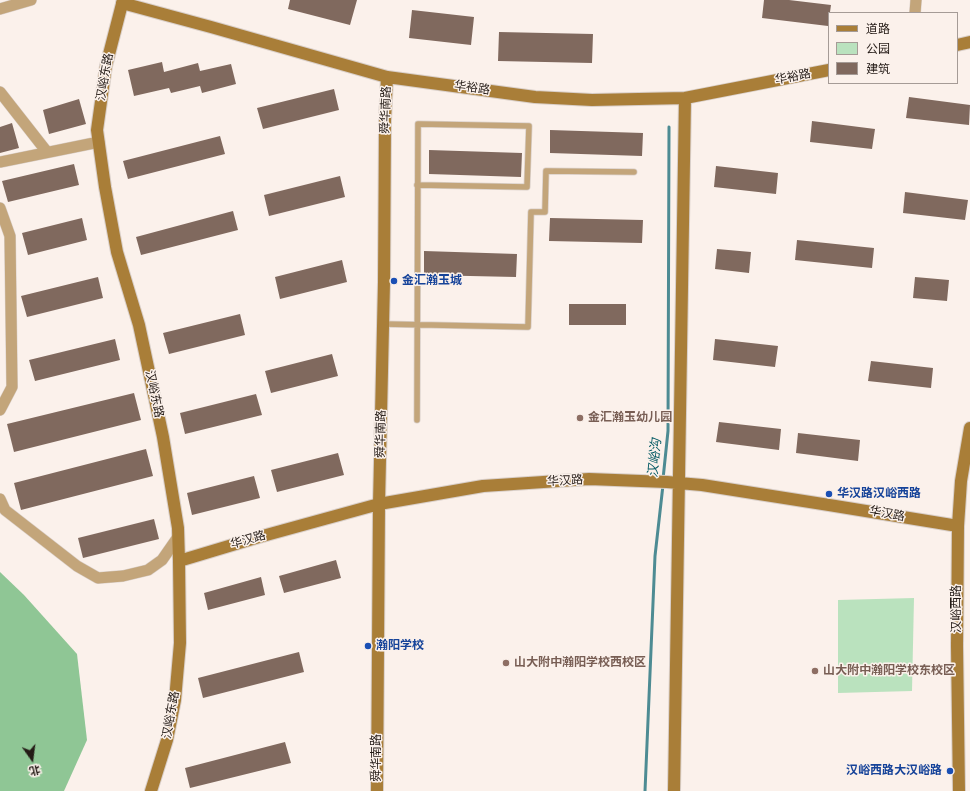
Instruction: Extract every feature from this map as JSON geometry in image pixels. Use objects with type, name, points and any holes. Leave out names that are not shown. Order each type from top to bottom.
[{"type":"street","points":[[0,9],[31,0]]},
{"type":"street","points":[[915,12],[916,0]]},
{"type":"street","name":"华裕路","points":[[123,1],[387,77],[535,97],[592,100],[685,98],[828,70]]},
{"type":"street","name":"汉峪东路","points":[[123,1],[106,66],[97,130],[105,187],[117,252],[139,325],[163,437],[178,528],[180,642],[175,700],[167,740],[151,791]]},
{"type":"street","points":[[958,45],[970,42]]},
{"type":"street","name":"舜华南路","points":[[377,791],[379,504],[387,77]]},
{"type":"street","points":[[0,92],[47,152]]},
{"type":"street","points":[[674,791],[668,482],[685,98]]},
{"type":"street","points":[[0,162],[99,142]]},
{"type":"street","points":[[0,208],[10,236],[12,387],[0,410]]},
{"type":"street","name":"汉峪西路","points":[[959,791],[957,646],[958,526],[961,481],[970,428]]},
{"type":"street","name":"华汉路","points":[[179,561],[259,537],[398,500],[483,486],[589,480],[668,482],[702,485],[829,504],[958,526]]},
{"type":"street","points":[[0,499],[5,510],[77,566],[98,578],[123,576],[148,570],[162,560],[178,537]]},
{"type":"lane","points":[[417,185],[527,187],[529,126],[418,124],[417,185],[417,420]]},
{"type":"lane","points":[[383,324],[528,327],[531,212],[545,212],[546,171],[634,172]]},
{"type":"green space","points":[[0,572],[24,595],[77,654],[87,740],[64,791],[0,791]]},
{"type":"green space","points":[[914,598],[912,691],[838,693],[838,600]]},
{"type":"building","points":[[290,0],[357,0],[350,25],[288,9]]},
{"type":"building","points":[[764,0],[789,0],[831,5],[830,12],[828,12],[828,26],[762,18]]},
{"type":"building","points":[[412,10],[474,17],[471,45],[409,38]]},
{"type":"building","points":[[499,32],[593,34],[592,63],[498,61]]},
{"type":"building","points":[[162,62],[164,72],[198,63],[200,71],[231,64],[236,84],[202,93],[200,86],[171,93],[169,88],[134,96],[128,70]]},
{"type":"building","points":[[334,89],[339,110],[263,129],[257,108]]},
{"type":"building","points":[[909,97],[970,105],[969,125],[906,118]]},
{"type":"building","points":[[79,99],[86,124],[49,134],[43,110]]},
{"type":"building","points":[[812,121],[875,129],[872,149],[810,142]]},
{"type":"building","points":[[12,123],[19,148],[0,153],[0,127]]},
{"type":"building","points":[[550,130],[643,133],[642,156],[550,153]]},
{"type":"building","points":[[220,136],[225,154],[128,179],[123,161]]},
{"type":"building","points":[[429,150],[522,153],[521,177],[429,174]]},
{"type":"building","points":[[74,164],[79,185],[8,202],[2,181]]},
{"type":"building","points":[[716,166],[778,173],[776,194],[714,187]]},
{"type":"building","points":[[340,176],[345,197],[269,216],[264,195]]},
{"type":"building","points":[[905,192],[968,200],[965,220],[903,213]]},
{"type":"building","points":[[233,211],[238,230],[141,255],[136,237]]},
{"type":"building","points":[[82,218],[87,240],[28,255],[22,233]]},
{"type":"building","points":[[550,218],[643,220],[642,243],[549,241]]},
{"type":"building","points":[[797,240],[874,248],[872,268],[795,260]]},
{"type":"building","points":[[717,249],[751,252],[749,273],[715,269]]},
{"type":"building","points":[[424,251],[517,254],[516,277],[424,275]]},
{"type":"building","points":[[342,260],[347,282],[280,299],[275,277]]},
{"type":"building","points":[[98,277],[103,298],[27,317],[21,296]]},
{"type":"building","points":[[915,277],[949,280],[947,301],[913,298]]},
{"type":"building","points":[[569,304],[626,304],[626,325],[569,325]]},
{"type":"building","points":[[240,314],[245,335],[169,354],[163,333]]},
{"type":"building","points":[[115,339],[120,360],[35,381],[29,360]]},
{"type":"building","points":[[715,339],[778,346],[775,367],[713,360]]},
{"type":"building","points":[[332,354],[338,376],[271,393],[265,371]]},
{"type":"building","points":[[871,361],[933,368],[931,388],[868,381]]},
{"type":"building","points":[[134,393],[141,420],[14,452],[7,424]]},
{"type":"building","points":[[256,394],[262,415],[185,434],[180,413]]},
{"type":"building","points":[[719,422],[781,429],[779,450],[716,442]]},
{"type":"building","points":[[798,433],[860,440],[858,461],[796,453]]},
{"type":"building","points":[[146,449],[153,476],[21,510],[14,483]]},
{"type":"building","points":[[338,453],[344,475],[277,492],[271,470]]},
{"type":"building","points":[[254,476],[260,498],[192,515],[187,493]]},
{"type":"building","points":[[154,519],[159,539],[83,558],[78,538]]},
{"type":"building","points":[[336,560],[341,578],[284,593],[279,576]]},
{"type":"building","points":[[261,577],[265,595],[208,610],[204,593]]},
{"type":"building","points":[[299,652],[304,672],[203,698],[198,678]]},
{"type":"building","points":[[285,742],[291,763],[190,788],[185,768]]},
{"type":"waterway","name":"汉峪沟","points":[[663,479],[668,431],[669,127]]},
{"type":"waterway","name":"汉峪沟","points":[[645,791],[655,556],[663,485]]},
{"type":"place","name":"金汇瀚玉城","points":[[394,281]]},
{"type":"place","name":"金汇瀚玉幼儿园","points":[[580,418]]},
{"type":"place","name":"华汉路汉峪西路","points":[[829,494]]},
{"type":"place","name":"瀚阳学校","points":[[368,646]]},
{"type":"place","name":"山大附中瀚阳学校西校区","points":[[506,663]]},
{"type":"place","name":"山大附中瀚阳学校东校区","points":[[815,671]]},
{"type":"place","name":"汉峪西路大汉峪路","points":[[950,771]]}]
